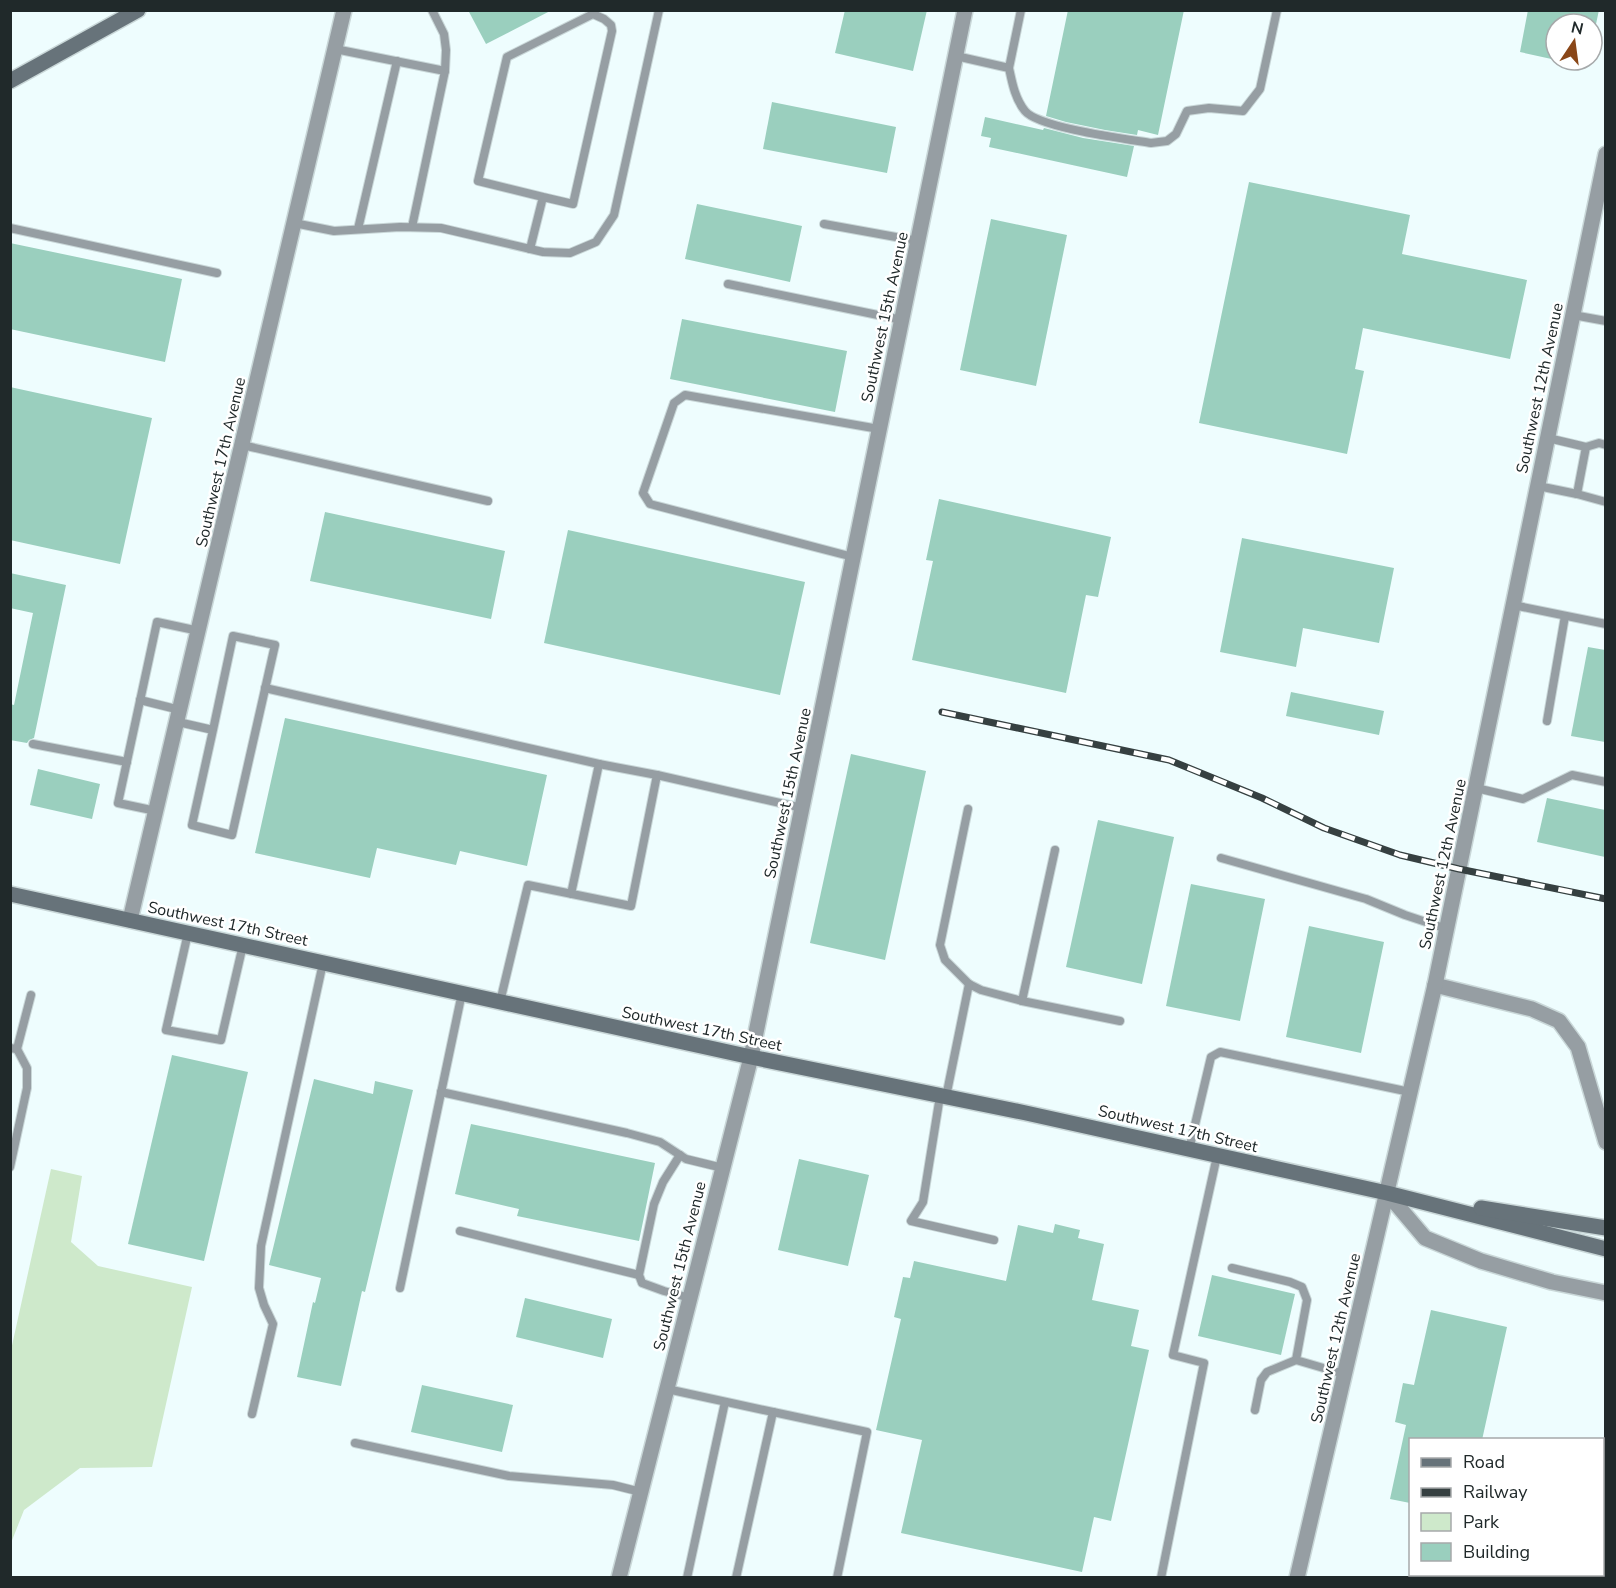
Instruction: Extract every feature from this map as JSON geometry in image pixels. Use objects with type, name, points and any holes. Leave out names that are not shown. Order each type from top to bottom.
[{"type":"main road","points":[[10,81],[138,10]]},
{"type":"main road","name":"Southwest 17th Street","points":[[10,894],[751,1057],[1026,1113],[1387,1193],[1605,1249]]},
{"type":"main road","name":"Southwest 17th Street","points":[[1387,1193],[1605,1228]]},
{"type":"street","name":"Southwest 17th Avenue","points":[[130,920],[344,10]]},
{"type":"street","name":"Southwest 15th Avenue","points":[[619,1578],[751,1057],[965,10]]},
{"type":"street","name":"Southwest 12th Avenue","points":[[1297,1578],[1435,985],[1573,315],[1603,183],[1605,154]]},
{"type":"street","points":[[1435,985],[1532,1009],[1559,1021],[1578,1047],[1605,1142]]},
{"type":"street","points":[[1387,1193],[1425,1238],[1481,1261],[1552,1282],[1605,1293]]},
{"type":"lane","points":[[412,227],[446,71],[444,34],[432,10]]},
{"type":"lane","points":[[294,222],[334,231],[412,227],[441,228],[543,252],[570,253],[596,242],[614,215],[659,10]]},
{"type":"lane","points":[[1021,10],[1010,68],[1014,89],[1026,112],[1048,124],[1151,143],[1167,141],[1176,134],[1187,111],[1209,108],[1243,111],[1260,88],[1277,10]]},
{"type":"lane","points":[[593,14],[611,25],[612,32],[573,204],[543,197],[478,181],[507,57],[593,14]]},
{"type":"lane","points":[[335,49],[446,71]]},
{"type":"lane","points":[[956,56],[1010,68]]},
{"type":"lane","points":[[358,229],[397,61]]},
{"type":"lane","points":[[530,249],[543,197]]},
{"type":"lane","points":[[824,224],[918,241]]},
{"type":"lane","points":[[10,228],[217,273]]},
{"type":"lane","points":[[728,284],[902,320]]},
{"type":"lane","points":[[1573,315],[1605,321]]},
{"type":"lane","points":[[853,557],[650,504],[643,493],[674,403],[685,395],[879,429]]},
{"type":"lane","points":[[1548,438],[1586,447],[1599,443],[1605,444]]},
{"type":"lane","points":[[242,445],[488,501]]},
{"type":"lane","points":[[1577,494],[1586,447]]},
{"type":"lane","points":[[1538,486],[1605,502]]},
{"type":"lane","points":[[1513,605],[1605,624]]},
{"type":"lane","points":[[1547,721],[1565,616]]},
{"type":"lane","points":[[156,811],[118,803],[157,622],[199,631]]},
{"type":"lane","points":[[233,636],[274,645],[232,835],[192,825],[213,730],[233,636]]},
{"type":"lane","points":[[265,688],[802,808]]},
{"type":"lane","points":[[140,700],[213,730]]},
{"type":"lane","points":[[33,744],[127,762]]},
{"type":"lane","points":[[572,894],[599,764]]},
{"type":"lane","points":[[501,1002],[528,885],[631,906],[657,775]]},
{"type":"lane","points":[[1476,788],[1523,799],[1572,776],[1605,782]]},
{"type":"lane","points":[[968,809],[940,945],[945,960],[969,984],[981,990],[1120,1021]]},
{"type":"lane","points":[[1022,1000],[1055,850]]},
{"type":"lane","points":[[1221,858],[1366,899],[1447,929]]},
{"type":"lane","points":[[188,933],[166,1030],[220,1040],[243,945]]},
{"type":"lane","points":[[252,1414],[273,1324],[259,1288],[261,1246],[324,963]]},
{"type":"lane","points":[[969,984],[943,1096],[923,1202],[911,1221],[994,1240]]},
{"type":"lane","points":[[400,1288],[462,993]]},
{"type":"lane","points":[[10,1167],[27,1088],[27,1068],[14,1048],[30,994]]},
{"type":"lane","points":[[1189,1150],[1211,1057],[1220,1052],[1410,1092]]},
{"type":"lane","points":[[441,1092],[638,1136],[660,1142],[686,1159],[723,1168]]},
{"type":"lane","points":[[680,1155],[663,1182],[654,1204],[639,1275],[642,1282],[664,1292],[690,1298]]},
{"type":"lane","points":[[1161,1578],[1204,1363],[1173,1355],[1217,1156]]},
{"type":"lane","points":[[460,1231],[639,1275]]},
{"type":"lane","points":[[1232,1268],[1302,1287],[1307,1300],[1296,1360]]},
{"type":"lane","points":[[1255,1410],[1261,1380],[1267,1372],[1296,1360],[1344,1374]]},
{"type":"lane","points":[[667,1389],[867,1432],[837,1578]]},
{"type":"lane","points":[[687,1578],[725,1402]]},
{"type":"lane","points":[[736,1578],[773,1412]]},
{"type":"lane","points":[[355,1443],[509,1476],[613,1485],[641,1492]]},
{"type":"green space","points":[[51,1169],[82,1176],[71,1242],[98,1266],[192,1287],[152,1467],[80,1468],[24,1510],[11,1543],[11,1350]]},
{"type":"building","points":[[468,10],[552,10],[486,44]]},
{"type":"building","points":[[845,10],[927,10],[913,71],[835,53]]},
{"type":"building","points":[[1068,10],[1184,10],[1158,135],[1138,130],[1137,135],[1105,130],[1046,116]]},
{"type":"building","points":[[1528,10],[1599,10],[1599,12],[1544,12],[1544,57],[1520,52]]},
{"type":"building","points":[[772,102],[896,127],[887,173],[763,149]]},
{"type":"building","points":[[985,117],[1083,138],[1134,146],[1127,177],[989,147],[991,138],[981,136]]},
{"type":"building","points":[[1249,182],[1410,215],[1402,254],[1527,280],[1510,359],[1363,328],[1355,369],[1364,371],[1347,454],[1199,423]]},
{"type":"building","points":[[697,204],[802,226],[790,282],[685,259]]},
{"type":"building","points":[[991,219],[1067,235],[1036,386],[960,370]]},
{"type":"building","points":[[10,243],[182,279],[165,362],[10,329]]},
{"type":"building","points":[[682,319],[847,351],[835,412],[670,379]]},
{"type":"building","points":[[10,387],[152,418],[120,564],[10,540]]},
{"type":"building","points":[[939,499],[1111,537],[1098,597],[1086,595],[1066,693],[912,660],[933,561],[926,560]]},
{"type":"building","points":[[325,512],[505,551],[491,619],[310,581]]},
{"type":"building","points":[[568,530],[805,582],[780,695],[544,643]]},
{"type":"building","points":[[1242,538],[1394,568],[1379,643],[1303,628],[1296,667],[1220,652]]},
{"type":"building","points":[[10,573],[66,585],[34,738],[27,743],[10,740],[10,704],[14,705],[33,613],[10,608]]},
{"type":"building","points":[[1588,647],[1605,650],[1605,742],[1571,736]]},
{"type":"building","points":[[1291,692],[1384,711],[1379,735],[1286,716]]},
{"type":"building","points":[[285,718],[547,775],[527,866],[460,851],[456,865],[377,848],[370,878],[255,853]]},
{"type":"building","points":[[851,754],[926,771],[885,960],[810,943]]},
{"type":"building","points":[[38,769],[100,784],[92,819],[30,805]]},
{"type":"building","points":[[1547,798],[1605,810],[1605,857],[1537,842]]},
{"type":"building","points":[[1098,820],[1174,837],[1142,984],[1066,967]]},
{"type":"building","points":[[1191,884],[1265,899],[1240,1021],[1166,1006]]},
{"type":"building","points":[[1309,926],[1384,942],[1361,1053],[1286,1037]]},
{"type":"building","points":[[172,1055],[248,1072],[204,1261],[128,1244]]},
{"type":"building","points":[[314,1079],[373,1094],[375,1081],[413,1090],[365,1292],[362,1291],[341,1386],[297,1377],[313,1302],[315,1303],[321,1278],[269,1265]]},
{"type":"building","points":[[471,1124],[655,1163],[639,1241],[517,1216],[519,1209],[455,1194]]},
{"type":"building","points":[[799,1159],[869,1175],[848,1266],[778,1250]]},
{"type":"building","points":[[1055,1224],[1080,1230],[1078,1238],[1104,1244],[1092,1300],[1139,1310],[1131,1346],[1149,1350],[1111,1521],[1094,1517],[1082,1572],[901,1533],[922,1440],[876,1430],[901,1319],[894,1317],[903,1277],[910,1278],[914,1261],[1006,1281],[1018,1225],[1053,1233]]},
{"type":"building","points":[[1212,1275],[1295,1294],[1281,1355],[1198,1336]]},
{"type":"building","points":[[525,1298],[612,1319],[603,1358],[516,1337]]},
{"type":"building","points":[[1431,1310],[1507,1327],[1482,1438],[1409,1438],[1409,1503],[1390,1499],[1406,1425],[1395,1422],[1403,1383],[1414,1385]]},
{"type":"building","points":[[422,1385],[513,1405],[502,1452],[411,1432]]},
{"type":"railway","points":[[942,712],[1169,760],[1262,798],[1324,828],[1400,855],[1606,899]]}]
